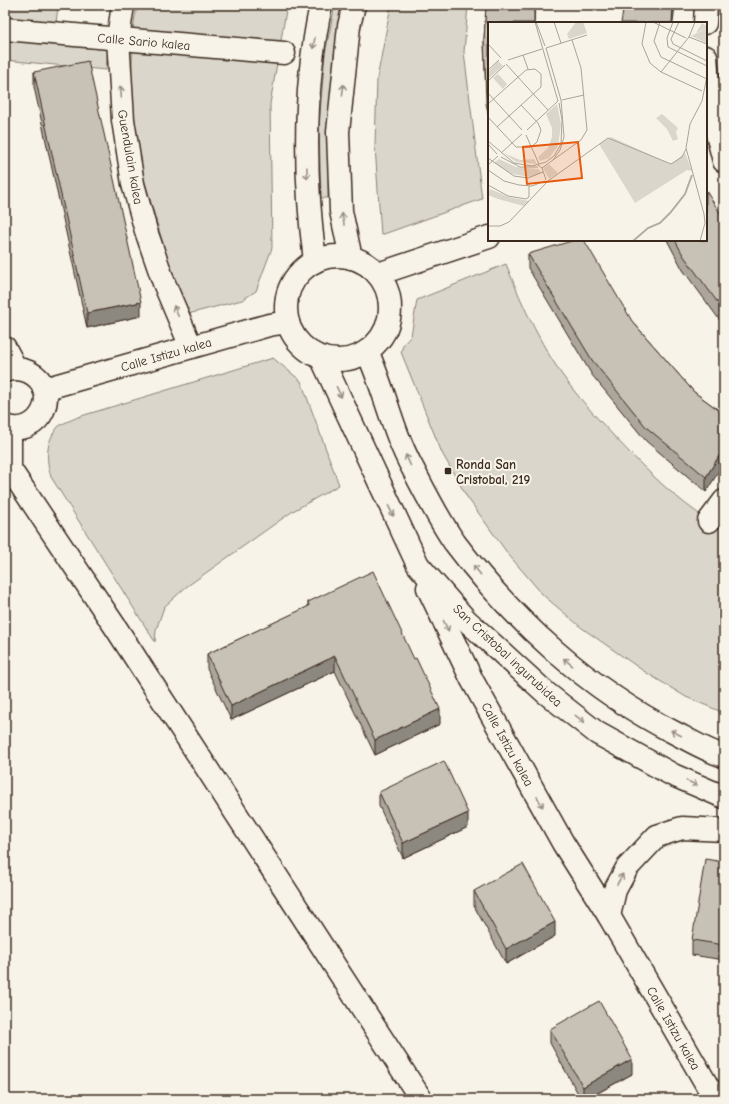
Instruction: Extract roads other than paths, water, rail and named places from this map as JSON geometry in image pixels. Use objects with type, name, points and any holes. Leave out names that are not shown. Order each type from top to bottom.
[{"type":"street","name":"Guendulain kalea","points":[[123,5],[118,38],[123,120],[133,184],[146,231],[164,283],[191,347]]},
{"type":"street","points":[[315,261],[307,174],[307,113],[312,56],[321,5]]},
{"type":"street","points":[[351,258],[342,211],[338,132],[349,26],[354,5]]},
{"type":"street","points":[[705,22],[706,5]]},
{"type":"street","name":"Calle Sario kalea","points":[[5,29],[284,53]]},
{"type":"street","points":[[707,68],[711,111],[719,159]]},
{"type":"street","points":[[378,274],[488,237]]},
{"type":"street","points":[[338,256],[351,258],[366,264],[378,274],[386,290],[390,306],[388,324],[380,339],[367,351],[352,358],[337,360],[321,357],[306,350],[295,337],[288,322],[286,304],[290,287],[301,272],[315,261],[326,257],[338,256]]},
{"type":"street","name":"Calle Istizu kalea","points":[[44,389],[273,324],[288,322]]},
{"type":"street","points":[[5,348],[11,370],[33,374],[40,381],[46,398],[45,407],[41,415],[28,426],[19,429],[8,427],[10,470],[116,628],[420,1099]]},
{"type":"street","points":[[367,351],[374,367],[391,421],[412,468],[454,541],[496,594],[555,650],[591,681],[650,720],[724,756]]},
{"type":"street","name":"San Cristobal ingurubidea","points":[[321,357],[418,565],[466,620],[546,693],[597,732],[673,775],[724,797]]},
{"type":"street","points":[[709,521],[724,501]]},
{"type":"street","name":"Calle Istizu kalea","points":[[418,565],[472,680],[563,843],[609,916],[715,1099]]},
{"type":"street","points":[[609,916],[615,890],[627,868],[657,836],[682,828],[724,830]]},
{"type":"place","name":"Ronda San Cristobal, 219","points":[[448,471]]}]
